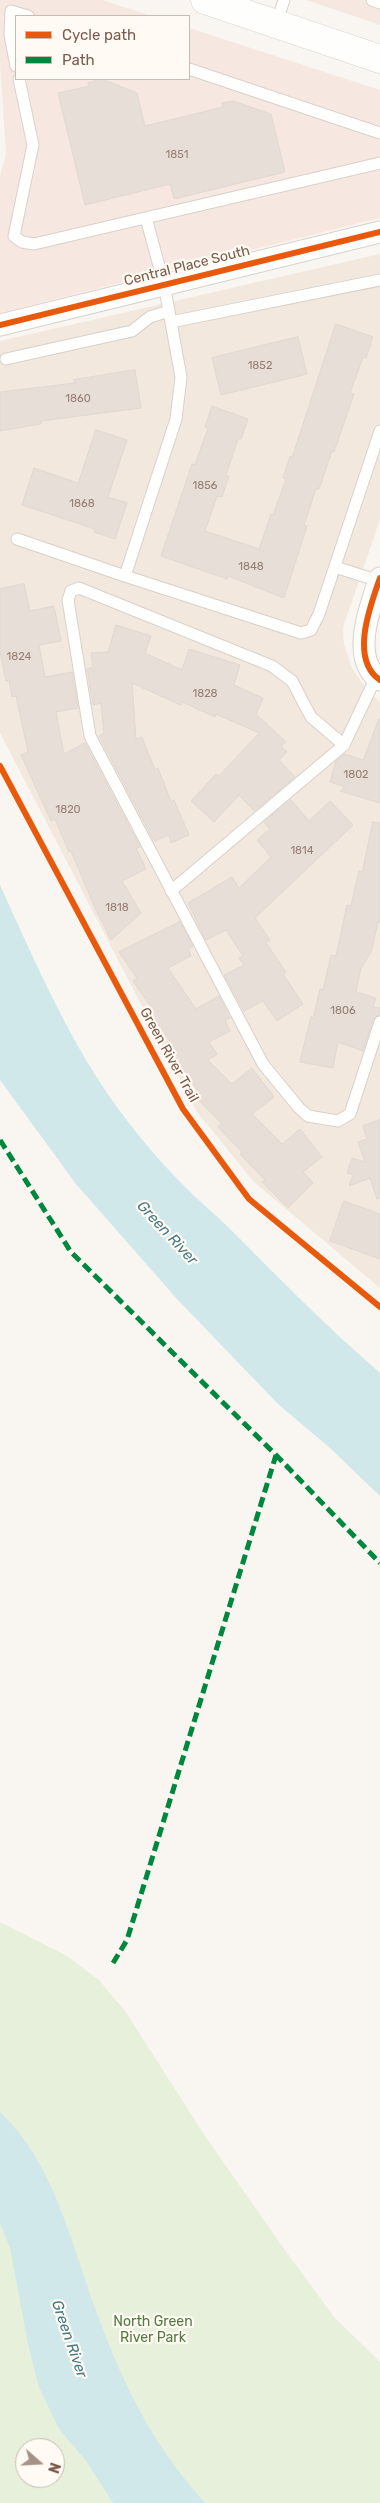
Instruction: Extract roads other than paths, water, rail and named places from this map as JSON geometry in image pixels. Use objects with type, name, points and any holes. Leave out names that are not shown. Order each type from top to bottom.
[{"type":"main road","points":[[205,0],[280,12],[380,59]]},
{"type":"street","name":"Central Place South","points":[[0,325],[380,232]]},
{"type":"street","points":[[374,673],[363,635],[379,579]]},
{"type":"lane","points":[[372,0],[380,3]]},
{"type":"lane","points":[[15,61],[10,35],[11,10],[25,15]]},
{"type":"lane","points":[[190,69],[380,133]]},
{"type":"lane","points":[[19,80],[33,145],[14,236],[22,242],[34,244],[380,163]]},
{"type":"lane","points":[[125,576],[176,419],[180,396],[181,376],[164,284],[146,218]]},
{"type":"lane","points":[[6,359],[132,331],[150,317],[170,316],[380,280]]},
{"type":"lane","points":[[17,538],[125,576],[300,633],[311,630],[319,614],[380,432]]},
{"type":"lane","points":[[335,567],[379,579]]},
{"type":"lane","points":[[344,745],[311,717],[292,681],[272,666],[79,588],[72,591],[68,600],[90,736],[263,1064],[299,1108],[308,1116],[338,1121],[350,1114],[380,1022]]},
{"type":"lane","points":[[171,891],[344,745],[374,673]]},
{"type":"water","name":"Green River","points":[[0,885],[47,987],[73,1037],[101,1084],[131,1126],[188,1190],[322,1320],[380,1373],[380,1496],[330,1448],[278,1404],[177,1299],[76,1184],[0,1080]]},
{"type":"water","name":"Green River","points":[[0,2112],[34,2154],[47,2177],[68,2228],[115,2360],[139,2410],[168,2457],[205,2503],[113,2503],[87,2462],[59,2429],[39,2387],[28,2344],[10,2248],[0,2223]]},
{"type":"park label","name":"North Green River Park","points":[[153,2330]]}]
